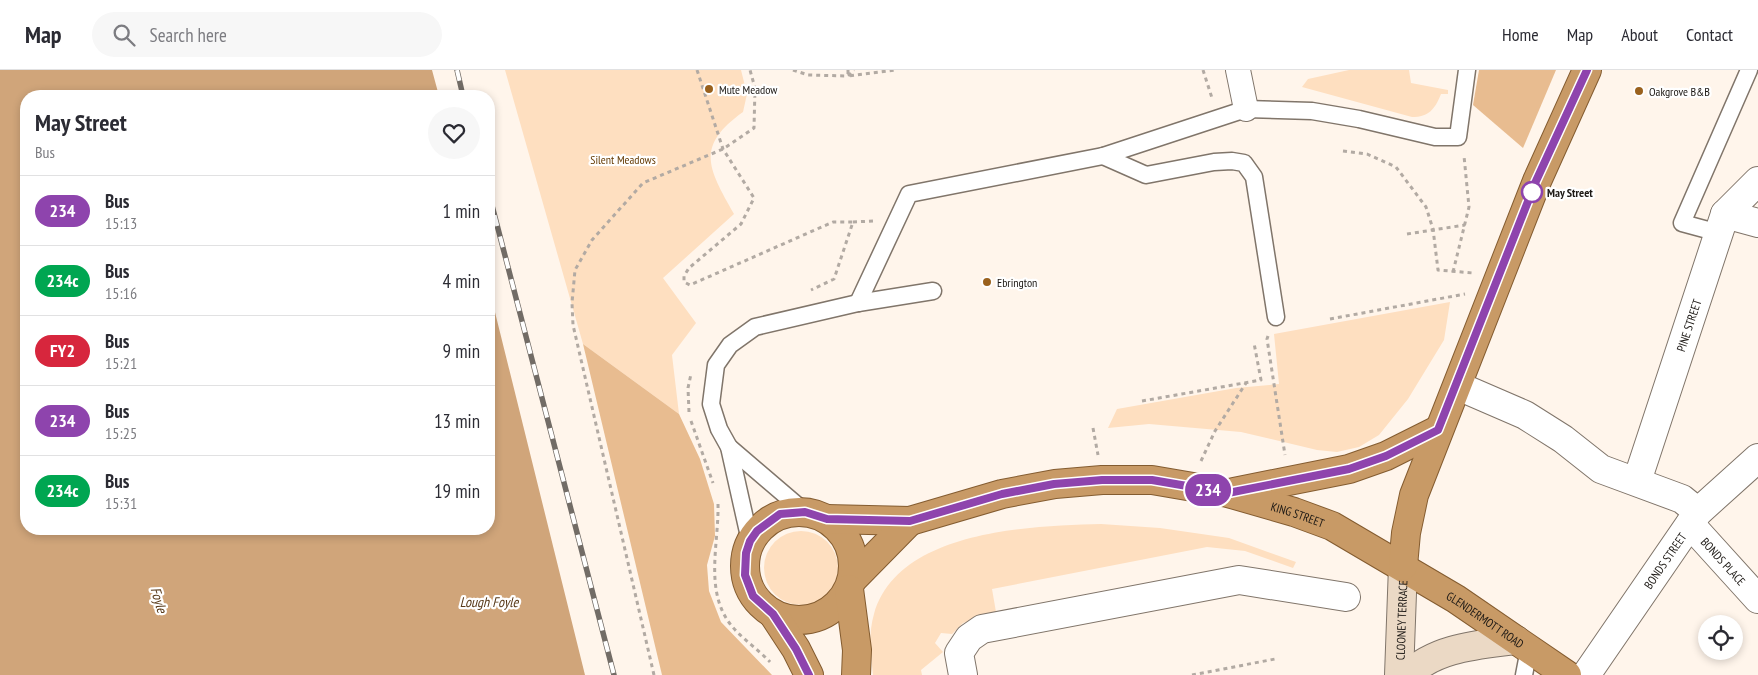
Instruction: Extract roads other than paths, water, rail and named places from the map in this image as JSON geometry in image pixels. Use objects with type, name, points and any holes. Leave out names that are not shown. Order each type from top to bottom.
[{"type":"highway","points":[[1402,566],[1406,533],[1414,495],[1438,430],[1458,386],[1536,181],[1587,70]]},
{"type":"highway","points":[[1228,493],[1349,469],[1386,456],[1438,430]]},
{"type":"highway","name":"KING STREET","points":[[816,515],[910,521],[1002,494],[1054,484],[1102,480],[1152,480],[1228,493],[1294,512],[1332,526],[1402,566]]},
{"type":"highway","points":[[809,675],[796,649],[773,614],[763,606],[748,586],[744,564],[750,541],[757,531],[772,519],[792,512],[816,515],[842,532],[851,549],[854,563],[850,585],[857,650],[856,675]]},
{"type":"highway","name":"KING STREET","points":[[850,585],[910,521]]},
{"type":"highway","name":"GLENDERMOTT ROAD","points":[[1402,566],[1567,675]]},
{"type":"highway","points":[[773,614],[794,620],[807,620],[820,616],[839,603],[850,585]]},
{"type":"main road","name":"CLOONEY TERRACE","points":[[1399,675],[1402,566]]},
{"type":"main road","points":[[1408,675],[1418,665],[1461,647],[1522,645]]},
{"type":"street","points":[[1238,70],[1246,109]]},
{"type":"street","name":"PINE STREET","points":[[1637,481],[1722,223],[1758,181]]},
{"type":"street","points":[[1722,223],[1758,223]]},
{"type":"street","name":"BONDS PLACE","points":[[1458,386],[1525,415],[1563,439],[1601,469],[1682,499],[1694,518],[1758,599]]},
{"type":"street","name":"BONDS STREET","points":[[1586,675],[1694,518],[1758,458]]},
{"type":"street","points":[[963,675],[959,653],[969,638],[982,629],[1240,580],[1346,597]]},
{"type":"lane","points":[[858,303],[909,194],[1103,156],[1246,109],[1312,111],[1359,119],[1435,137],[1458,137],[1467,70]]},
{"type":"lane","points":[[1722,223],[1682,223],[1749,70]]},
{"type":"lane","points":[[1103,156],[1146,175],[1214,162],[1232,161],[1244,163],[1254,177],[1276,316]]},
{"type":"lane","points":[[750,541],[729,447],[719,429],[711,404],[716,366],[730,345],[755,328],[858,303],[933,291]]},
{"type":"lane","points":[[729,447],[816,515]]},
{"type":"lane","points":[[1522,645],[1524,675]]},
{"type":"water","name":"Lough Foyle","points":[[0,70],[432,70],[437,90],[20,90],[20,535],[495,535],[495,312],[585,675],[0,675]]},
{"type":"railway","points":[[457,70],[462,90]]},
{"type":"railway","points":[[495,217],[614,675]]},
{"type":"place","name":"Mute Meadow","points":[[709,89]]},
{"type":"place","name":"Oakgrove B&B","points":[[1639,91]]},
{"type":"place","name":"May Street","points":[[1532,192]]},
{"type":"place","name":"Ebrington","points":[[987,282]]},
{"type":"park label","name":"Silent Meadows","points":[[623,159]]},
{"type":"water label","name":"Foyle","points":[[159,600]]}]
